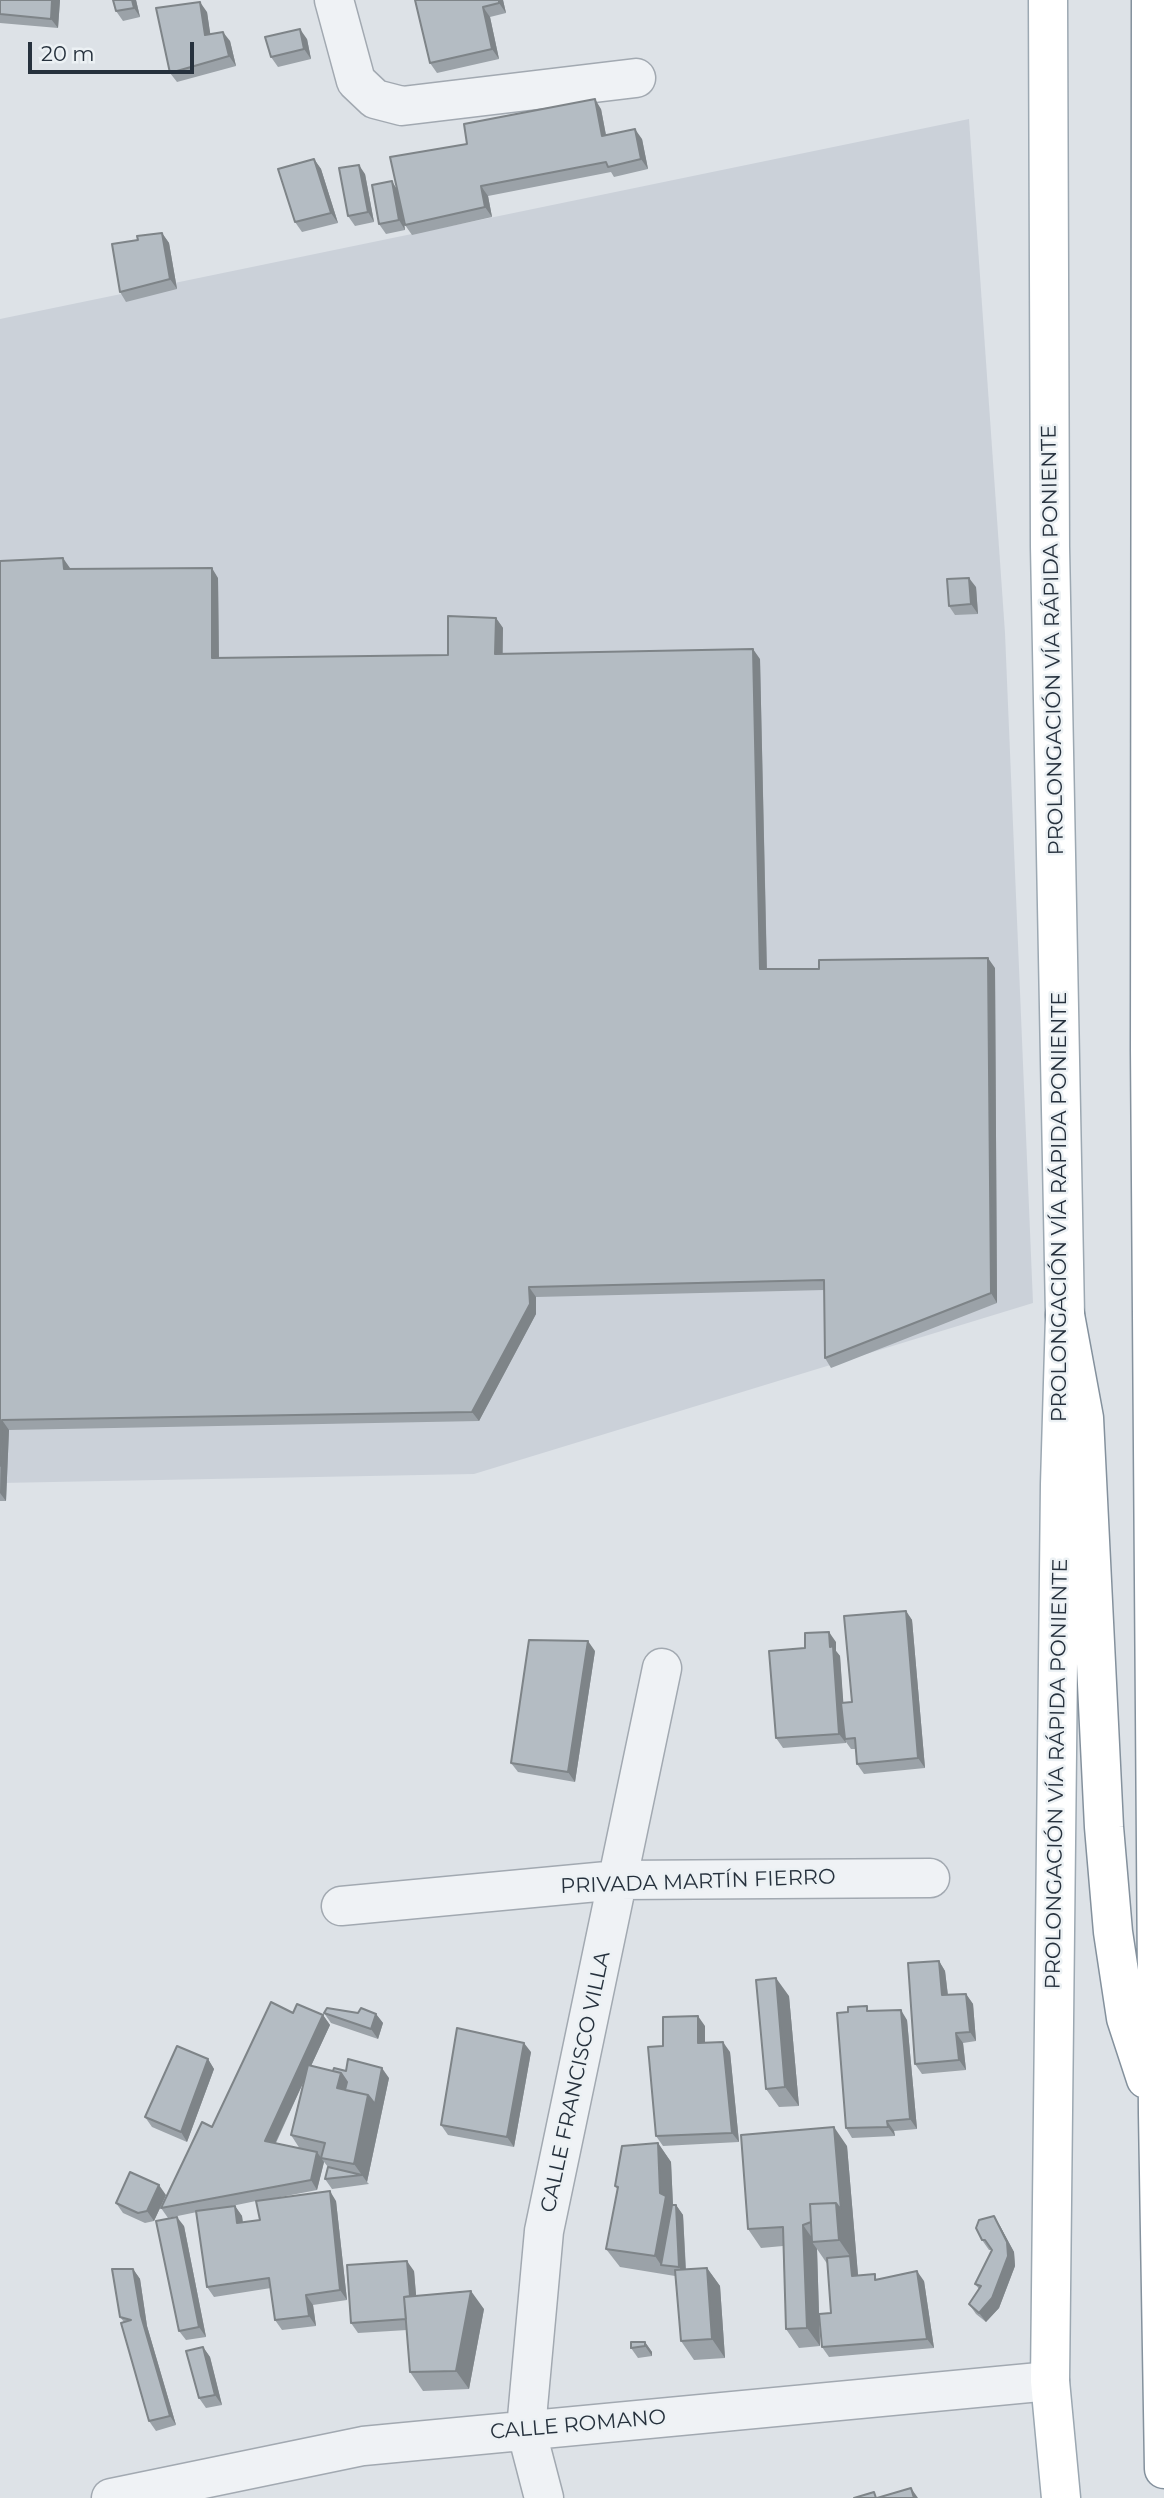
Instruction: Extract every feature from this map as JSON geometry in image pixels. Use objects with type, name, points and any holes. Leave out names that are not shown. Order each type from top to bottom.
[{"type":"main road","name":"PROLONGACIÓN VÍA RÁPIDA PONIENTE","points":[[1048,0],[1050,547],[1065,1315],[1060,1484],[1050,2381],[1061,2498]]},
{"type":"main road","points":[[1151,0],[1150,1063],[1158,2114],[1164,2469]]},
{"type":"main road","points":[[1065,1315],[1084,1418],[1104,1827],[1113,1932],[1126,2018],[1158,2114]]},
{"type":"street","points":[[334,0],[356,80],[375,99],[389,103],[402,106],[636,78]]},
{"type":"street","name":"CALLE FRANCISCO VILLA","points":[[544,2498],[526,2429],[544,2231],[662,1668]]},
{"type":"street","name":"PRIVADA MARTÍN FIERRO","points":[[341,1906],[618,1880],[930,1878]]},
{"type":"street","name":"CALLE ROMANO","points":[[111,2498],[363,2446],[1050,2381]]},
{"type":"shaded area","points":[[969,119],[1005,633],[1033,1303],[474,1474],[0,1483],[0,319]]},
{"type":"building","points":[[0,0],[52,0],[51,19],[0,14]]},
{"type":"building","points":[[113,0],[132,0],[134,8],[116,11]]},
{"type":"building","points":[[415,0],[499,0],[499,3],[483,7],[492,49],[430,63]]},
{"type":"building","points":[[200,2],[205,35],[223,32],[229,56],[170,73],[156,8]]},
{"type":"building","points":[[300,29],[304,49],[271,57],[265,37]]},
{"type":"building","points":[[595,99],[602,136],[635,129],[641,159],[608,167],[606,162],[481,186],[485,207],[405,225],[390,157],[467,144],[464,124]]},
{"type":"building","points":[[314,159],[331,213],[295,222],[278,169]]},
{"type":"building","points":[[359,165],[368,212],[348,216],[339,168]]},
{"type":"building","points":[[392,181],[399,220],[379,224],[372,185]]},
{"type":"building","points":[[162,233],[170,279],[120,292],[112,244],[138,240],[137,236]]},
{"type":"building","points":[[63,558],[64,569],[212,568],[212,658],[448,655],[448,616],[496,618],[495,654],[753,649],[760,969],[819,969],[819,960],[988,958],[991,1293],[825,1358],[824,1280],[529,1287],[530,1304],[472,1412],[2,1420],[0,1466],[0,561]]},
{"type":"building","points":[[969,578],[971,604],[949,606],[947,579]]},
{"type":"building","points":[[906,1611],[918,1758],[857,1764],[855,1738],[845,1739],[841,1703],[852,1702],[844,1616]]},
{"type":"building","points":[[829,1632],[830,1647],[833,1646],[839,1734],[776,1738],[769,1651],[805,1648],[805,1633]]},
{"type":"building","points":[[529,1640],[588,1641],[568,1772],[511,1763]]},
{"type":"building","points":[[939,1961],[942,1995],[966,1994],[970,2032],[956,2033],[959,2060],[915,2064],[908,1963]]},
{"type":"building","points":[[776,1978],[785,2087],[766,2089],[756,1980]]},
{"type":"building","points":[[271,2002],[293,2013],[297,2004],[323,2015],[265,2141],[317,2152],[311,2180],[161,2208],[202,2122],[212,2127]]},
{"type":"building","points":[[867,2006],[867,2011],[901,2010],[910,2119],[887,2121],[888,2127],[846,2128],[837,2013],[848,2012],[848,2007]]},
{"type":"building","points":[[327,2008],[358,2013],[361,2008],[376,2014],[371,2029],[324,2013]]},
{"type":"building","points":[[698,2016],[698,2043],[723,2042],[732,2133],[656,2136],[648,2047],[663,2046],[663,2017]]},
{"type":"building","points":[[457,2028],[524,2043],[507,2137],[441,2125]]},
{"type":"building","points":[[177,2046],[208,2059],[181,2132],[145,2117]]},
{"type":"building","points":[[348,2059],[382,2068],[375,2104],[368,2095],[345,2090],[347,2082],[341,2073],[333,2071],[334,2068],[346,2071]]},
{"type":"building","points":[[308,2065],[341,2073],[337,2088],[368,2095],[354,2164],[321,2158],[325,2143],[291,2135]]},
{"type":"building","points":[[834,2127],[841,2210],[836,2203],[810,2204],[811,2222],[803,2225],[807,2328],[786,2329],[783,2227],[748,2229],[741,2135]]},
{"type":"building","points":[[658,2143],[660,2193],[666,2196],[655,2256],[606,2249],[618,2187],[615,2186],[622,2146]]},
{"type":"building","points":[[328,2167],[362,2175],[325,2179]]},
{"type":"building","points":[[130,2172],[159,2185],[147,2211],[138,2213],[116,2203]]},
{"type":"building","points":[[330,2191],[340,2290],[306,2295],[309,2316],[275,2320],[269,2278],[207,2287],[196,2211],[235,2206],[237,2223],[260,2220],[256,2201]]},
{"type":"building","points":[[836,2203],[839,2240],[812,2242],[810,2204]]},
{"type":"building","points":[[672,2205],[676,2205],[679,2267],[661,2265]]},
{"type":"building","points":[[994,2216],[1007,2242],[1008,2256],[992,2298],[979,2313],[969,2304],[981,2286],[975,2284],[992,2250],[985,2240],[982,2240],[976,2228],[979,2220]]},
{"type":"building","points":[[177,2217],[199,2327],[179,2331],[156,2221]]},
{"type":"building","points":[[850,2256],[852,2276],[875,2274],[875,2280],[917,2271],[927,2339],[822,2347],[819,2314],[831,2313],[827,2258]]},
{"type":"building","points":[[407,2261],[410,2296],[404,2297],[406,2319],[351,2323],[347,2265]]},
{"type":"building","points":[[707,2268],[712,2339],[681,2341],[675,2270]]},
{"type":"building","points":[[112,2269],[133,2269],[141,2316],[170,2416],[149,2421],[121,2323],[131,2320],[120,2317]]},
{"type":"building","points":[[471,2291],[456,2371],[410,2372],[404,2297]]},
{"type":"building","points":[[631,2342],[645,2342],[645,2346],[631,2348]]},
{"type":"building","points":[[203,2347],[215,2395],[199,2398],[186,2351]]},
{"type":"building","points":[[911,2488],[914,2498],[877,2498]]},
{"type":"building","points":[[874,2492],[876,2498],[854,2498]]}]
